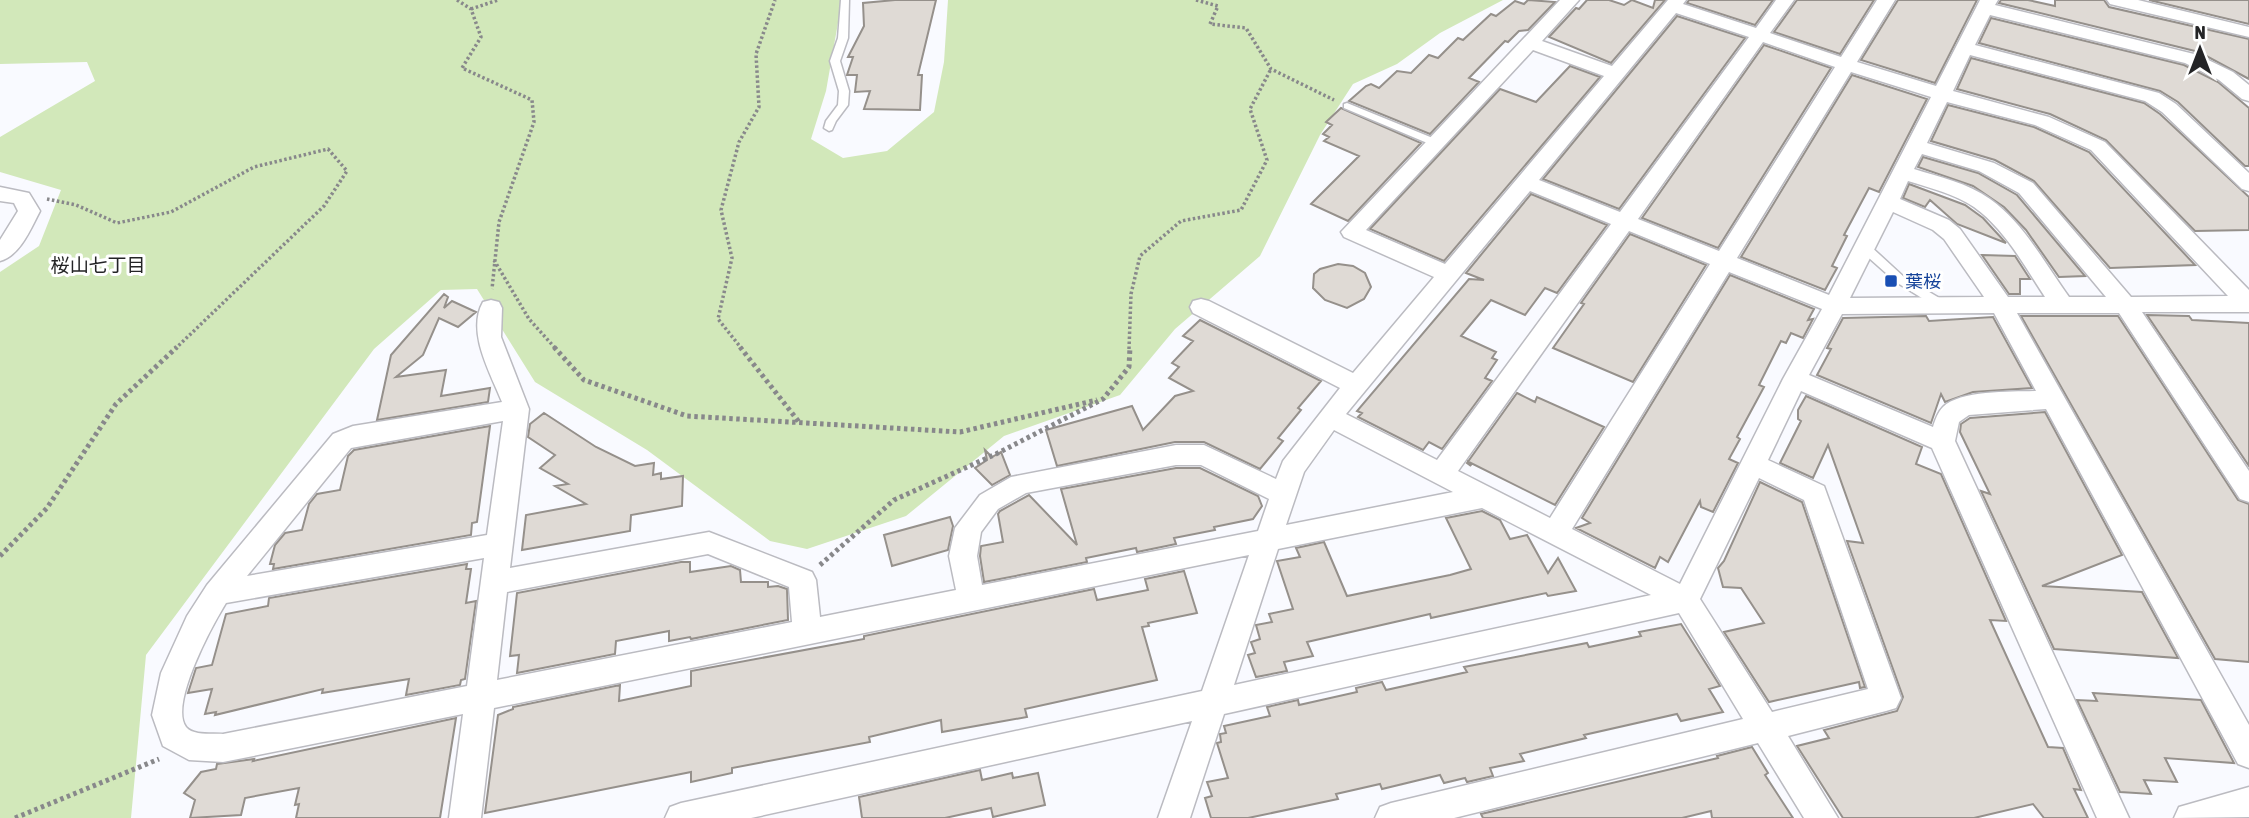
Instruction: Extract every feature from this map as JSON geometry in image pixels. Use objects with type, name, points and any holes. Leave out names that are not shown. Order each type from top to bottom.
[{"type":"street","points":[[1450,275],[1352,232],[1570,0]]},
{"type":"street","points":[[1441,475],[1785,0]]},
{"type":"street","points":[[1554,534],[1886,0]]},
{"type":"street","points":[[2116,0],[2249,32]]},
{"type":"street","points":[[1174,818],[1292,468],[1330,416],[1675,3],[1759,35],[1941,94],[2063,128],[2098,146],[2249,304],[1835,306],[1526,182]]},
{"type":"street","points":[[1685,600],[1987,4],[2192,59],[2226,76],[2249,95]]},
{"type":"street","points":[[1530,43],[1616,74]]},
{"type":"street","points":[[1965,48],[2152,97],[2169,108],[2249,184]]},
{"type":"street","points":[[1914,145],[2011,177],[2026,188],[2125,304],[2249,492]]},
{"type":"street","points":[[1902,172],[1962,193],[1983,204],[2000,220],[2063,305]]},
{"type":"street","points":[[0,194],[22,198],[29,211],[16,236],[0,254]]},
{"type":"street","points":[[1887,201],[1941,225],[1952,234],[2001,305],[2249,754]]},
{"type":"street","points":[[1201,307],[1356,385]]},
{"type":"street","points":[[465,818],[517,409],[489,337],[491,308]]},
{"type":"street","points":[[1795,379],[1942,441]]},
{"type":"street","points":[[2054,400],[1978,404],[1955,411],[1947,421],[1942,441],[2113,818]]},
{"type":"street","points":[[517,409],[353,436],[342,442],[217,593],[197,625],[176,673],[167,715],[174,736],[189,746],[223,748],[1483,497]]},
{"type":"street","points":[[1330,416],[1685,600],[1822,818]]},
{"type":"street","points":[[971,599],[962,556],[968,528],[989,502],[1020,484],[1176,455],[1204,455],[1283,495]]},
{"type":"street","points":[[1391,818],[1886,698],[1815,493],[1753,464]]},
{"type":"street","points":[[494,583],[709,543],[802,580],[807,631]]},
{"type":"street","points":[[217,593],[499,544]]},
{"type":"street","points":[[681,818],[1685,600]]},
{"type":"street","points":[[2190,818],[2249,802]]},
{"type":"lane","points":[[829,128],[843,105],[844,91],[835,61],[844,38],[845,0]]},
{"type":"lane","points":[[1347,106],[1436,143]]},
{"type":"lane","points":[[1864,247],[1884,268],[1912,290],[1943,305]]},
{"type":"path","points":[[457,0],[471,9],[481,37],[462,68],[532,100],[534,122],[499,222],[491,308]]},
{"type":"path","points":[[471,9],[498,0]]},
{"type":"path","points":[[775,0],[756,54],[759,107],[738,142],[721,210],[732,258],[718,319],[800,423]]},
{"type":"path","points":[[1196,0],[1218,6],[1210,24],[1246,28],[1271,69],[1347,106]]},
{"type":"path","points":[[802,580],[894,500],[996,454],[1103,399],[1129,367],[1131,294],[1140,256],[1181,221],[1241,210],[1262,170],[1267,160],[1250,109],[1271,69]]},
{"type":"path","points":[[0,556],[47,508],[116,404],[242,288],[324,206],[347,171],[328,149],[254,167],[171,212],[117,223],[76,205],[50,199],[22,198]]},
{"type":"path","points":[[494,260],[529,319],[584,380],[687,416],[960,432],[1103,399]]},
{"type":"path","points":[[15,818],[189,746]]},
{"type":"green space","points":[[0,0],[842,0],[826,91],[811,139],[843,158],[887,151],[934,112],[944,62],[948,0],[1503,0],[1440,33],[1397,64],[1353,84],[1320,135],[1260,256],[1175,329],[1120,395],[1004,436],[906,516],[807,549],[770,541],[647,450],[535,382],[477,289],[441,290],[374,349],[146,655],[131,818],[0,818],[0,272],[39,246],[61,190],[0,172],[0,137],[95,81],[87,62],[0,64]]},
{"type":"building","points":[[936,0],[918,75],[922,75],[920,110],[864,109],[870,91],[855,92],[857,75],[847,75],[853,57],[848,57],[864,26],[863,3]]},
{"type":"building","points":[[1528,0],[1555,2],[1528,30],[1519,31],[1508,42],[1505,41],[1469,78],[1479,82],[1430,134],[1349,101],[1366,86],[1371,84],[1379,88],[1397,71],[1411,73],[1429,55],[1438,58],[1458,38],[1463,40],[1491,14],[1496,16],[1515,1],[1524,4]]},
{"type":"building","points":[[1587,0],[1609,0],[1624,5],[1632,0],[1653,8],[1655,0],[1665,0],[1611,63],[1549,37]]},
{"type":"building","points":[[1689,0],[1773,0],[1755,25],[1687,3]]},
{"type":"building","points":[[1797,0],[1874,0],[1840,54],[1774,32]]},
{"type":"building","points":[[1898,0],[1977,0],[1935,83],[1861,60]]},
{"type":"building","points":[[2001,0],[2028,0],[2055,6],[2055,0],[2104,0],[2109,7],[2249,39],[2249,79],[2199,52],[1999,3]]},
{"type":"building","points":[[2149,0],[2249,0],[2249,24]]},
{"type":"building","points":[[1677,16],[1745,38],[1619,209],[1543,179]]},
{"type":"building","points":[[1991,18],[2184,65],[2218,82],[2249,108],[2249,166],[2245,166],[2178,102],[2160,91],[1979,43]]},
{"type":"building","points":[[1764,45],[1831,68],[1718,248],[1642,218]]},
{"type":"building","points":[[1971,58],[2144,103],[2160,114],[2249,197],[2249,230],[2195,231],[2106,140],[2050,114],[1957,89]]},
{"type":"building","points":[[1570,66],[1600,77],[1444,261],[1370,229],[1500,89],[1536,102]]},
{"type":"building","points":[[1852,75],[1927,99],[1879,192],[1869,188],[1844,235],[1847,236],[1832,266],[1837,268],[1825,290],[1741,257]]},
{"type":"building","points":[[1948,105],[2034,127],[2089,152],[2195,265],[2110,268],[2034,181],[1995,160],[1931,141]]},
{"type":"building","points":[[1341,108],[1421,143],[1348,221],[1311,204],[1359,156],[1324,141],[1329,137],[1323,134],[1332,125],[1326,122]]},
{"type":"building","points":[[1923,157],[1978,173],[2017,195],[2085,276],[2059,277],[2026,230],[2004,207],[1973,186],[1918,167]]},
{"type":"building","points":[[1909,184],[1965,205],[1983,218],[2006,243],[1957,224],[1930,200],[1925,207],[1903,198]]},
{"type":"building","points":[[1531,194],[1607,225],[1557,293],[1545,288],[1525,315],[1491,300],[1461,336],[1496,352],[1492,358],[1497,360],[1485,378],[1492,381],[1442,449],[1429,442],[1423,450],[1358,417],[1362,413],[1357,411],[1469,279],[1484,280],[1466,273]]},
{"type":"building","points":[[1630,234],[1706,265],[1633,382],[1553,348]]},
{"type":"building","points":[[1982,255],[2015,256],[2030,279],[2020,279],[2020,294],[2009,294]]},
{"type":"building","points":[[1338,264],[1353,266],[1365,273],[1371,287],[1364,299],[1347,308],[1325,300],[1313,288],[1314,274],[1320,269]]},
{"type":"building","points":[[1730,275],[1814,309],[1808,320],[1813,319],[1803,338],[1791,333],[1786,343],[1781,341],[1759,385],[1764,387],[1737,437],[1740,439],[1729,459],[1738,463],[1713,512],[1701,507],[1700,501],[1668,562],[1660,557],[1655,568],[1576,528],[1590,523],[1582,518]]},
{"type":"building","points":[[444,294],[448,297],[444,308],[452,301],[476,312],[458,327],[439,318],[423,355],[396,377],[446,370],[441,396],[490,388],[488,402],[377,420],[391,355]]},
{"type":"building","points":[[2147,315],[2189,316],[2192,320],[2249,323],[2249,466]]},
{"type":"building","points":[[1926,316],[1929,321],[1993,317],[2032,388],[1973,392],[1945,402],[1941,394],[1931,423],[1817,375],[1831,349],[1827,348],[1843,318]]},
{"type":"building","points":[[2021,316],[2118,316],[2238,500],[2249,504],[2249,662],[2215,659]]},
{"type":"building","points":[[1200,320],[1321,381],[1298,408],[1301,410],[1278,438],[1283,441],[1260,469],[1204,442],[1175,442],[1057,466],[1046,430],[1132,406],[1143,430],[1175,396],[1193,391],[1169,378],[1179,367],[1172,363],[1193,341],[1183,336]]},
{"type":"building","points":[[1517,393],[1535,402],[1537,397],[1604,427],[1555,505],[1467,463]]},
{"type":"building","points":[[1806,396],[1922,447],[1916,464],[1941,474],[2006,621],[1990,620],[2048,747],[2063,748],[2081,790],[2074,789],[2088,818],[2044,818],[2033,804],[1974,818],[1843,818],[1797,746],[1829,738],[1824,730],[1897,711],[1903,697],[1847,541],[1863,543],[1828,445],[1813,478],[1780,463],[1801,421],[1798,419],[1798,410]]},
{"type":"building","points":[[2045,412],[2122,555],[2042,586],[2142,592],[2178,658],[2054,649],[1981,491],[1990,494],[1960,432],[1961,424],[1970,418]]},
{"type":"building","points":[[544,413],[596,447],[635,466],[654,463],[653,475],[661,473],[661,479],[683,476],[682,506],[631,515],[630,531],[522,550],[526,515],[586,504],[555,486],[568,484],[540,468],[555,455],[528,437],[530,424]]},
{"type":"building","points":[[490,426],[477,522],[472,523],[471,535],[273,569],[274,564],[270,564],[275,545],[285,533],[302,530],[309,504],[317,494],[340,490],[348,456],[354,450]]},
{"type":"building","points":[[985,450],[992,457],[1001,452],[1010,475],[992,485],[975,468],[987,460]]},
{"type":"building","points":[[1176,468],[1200,468],[1258,496],[1262,506],[1253,519],[1174,538],[1176,544],[1137,552],[1136,548],[1086,558],[1087,562],[984,582],[981,546],[1003,542],[998,514],[1000,511],[1029,495],[1077,545],[1061,489]]},
{"type":"building","points":[[1760,482],[1802,502],[1865,687],[1860,688],[1859,682],[1769,702],[1724,632],[1764,623],[1741,588],[1723,587],[1718,568],[1724,561]]},
{"type":"building","points":[[1482,511],[1500,520],[1510,539],[1527,535],[1548,573],[1558,558],[1576,591],[1548,596],[1546,593],[1431,618],[1430,614],[1307,642],[1313,656],[1284,662],[1287,671],[1256,677],[1248,655],[1255,653],[1251,642],[1260,639],[1256,625],[1272,622],[1269,614],[1293,609],[1277,561],[1300,557],[1296,548],[1324,542],[1347,596],[1450,575],[1471,569],[1446,518]]},
{"type":"building","points":[[950,517],[953,526],[948,550],[892,566],[884,535]]},
{"type":"building","points":[[690,562],[690,572],[731,566],[740,570],[741,582],[768,582],[768,587],[787,589],[788,620],[691,639],[669,641],[669,631],[616,641],[615,654],[517,673],[519,655],[510,656],[517,593]]},
{"type":"building","points":[[467,564],[466,569],[471,569],[466,603],[476,601],[465,679],[461,680],[460,685],[406,695],[409,679],[322,693],[323,689],[215,715],[216,712],[205,714],[212,689],[188,693],[196,668],[212,665],[226,614],[268,606],[269,598]]},
{"type":"building","points":[[1184,571],[1197,613],[1148,623],[1149,626],[1142,627],[1157,680],[1025,709],[1027,717],[942,732],[941,720],[869,737],[870,742],[732,768],[732,773],[691,782],[691,772],[485,813],[498,715],[513,707],[620,685],[619,701],[691,686],[691,671],[864,639],[864,636],[1094,589],[1097,600],[1148,590],[1145,579]]},
{"type":"building","points":[[1681,624],[1720,686],[1709,689],[1723,712],[1681,721],[1677,714],[1584,735],[1586,738],[1520,754],[1524,761],[1490,768],[1493,776],[1467,782],[1465,778],[1444,783],[1440,775],[1382,789],[1380,784],[1336,794],[1338,799],[1248,818],[1211,818],[1205,798],[1212,796],[1207,782],[1228,778],[1217,743],[1221,742],[1220,734],[1226,733],[1224,726],[1270,716],[1267,707],[1298,700],[1299,705],[1357,692],[1356,688],[1382,682],[1386,690],[1467,672],[1464,667],[1587,643],[1589,647],[1641,636],[1639,632]]},
{"type":"building","points":[[2093,693],[2201,700],[2234,763],[2165,758],[2177,782],[2144,780],[2151,794],[2120,792],[2077,700],[2097,701]]},
{"type":"building","points":[[456,718],[440,818],[296,818],[299,804],[295,805],[299,788],[245,798],[241,815],[190,818],[195,800],[184,793],[201,772],[216,769],[217,764],[254,759],[253,761]]},
{"type":"building","points":[[1752,747],[1768,773],[1765,775],[1793,818],[1712,818],[1711,811],[1682,818],[1483,818],[1481,814],[1718,758],[1717,756]]},
{"type":"building","points":[[980,770],[982,780],[1012,773],[1013,778],[1038,773],[1045,805],[993,817],[991,808],[945,818],[862,818],[859,797]]},
{"type":"place","name":"葉桜","points":[[1891,281]]},
{"type":"district","name":"桜山七丁目","points":[[98,265]]}]
